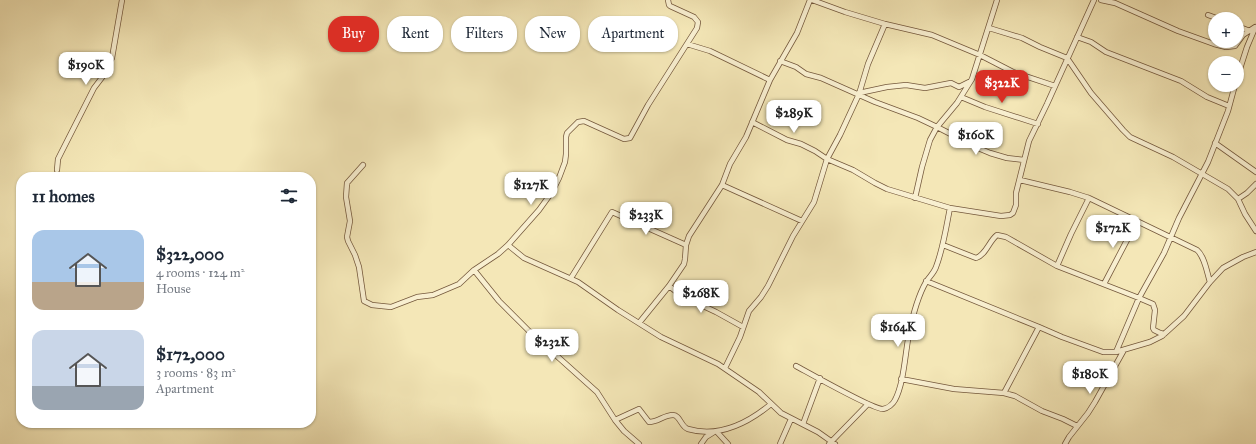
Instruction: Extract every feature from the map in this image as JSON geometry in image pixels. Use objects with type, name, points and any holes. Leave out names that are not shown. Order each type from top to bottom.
[{"type":"street","points":[[57,170],[58,159],[94,88],[107,71],[108,64],[112,58],[122,0]]},
{"type":"street","points":[[363,165],[347,183],[346,197],[350,221],[348,241],[359,267],[364,301],[372,305],[391,307],[417,297],[433,295],[459,284],[474,270],[498,254],[508,245],[539,210],[552,192],[563,167],[566,158],[566,137],[570,130],[578,122],[582,121],[624,139],[630,138],[648,105],[698,25],[697,20],[694,17],[670,6],[668,4],[668,0]]},
{"type":"street","points":[[639,322],[669,286],[684,264],[686,245],[693,229],[722,185],[730,164],[746,138],[770,80],[797,33],[811,0],[885,24],[932,35],[980,55],[1013,72],[1055,86]]},
{"type":"street","points":[[915,198],[930,140],[937,127],[961,97],[972,79],[997,0]]},
{"type":"street","points":[[752,122],[787,140],[815,151],[827,159],[853,170],[881,186],[950,208],[1001,216],[1010,214],[1016,205],[1016,193],[1029,141],[1094,0]]},
{"type":"street","points":[[1101,0],[1116,3],[1178,31],[1220,46],[1235,46],[1240,38],[1252,35]]},
{"type":"street","points":[[725,368],[749,311],[768,286],[802,221],[814,202],[827,159],[859,94],[868,64],[885,24]]},
{"type":"street","points":[[1244,58],[1255,26]]},
{"type":"street","points":[[989,28],[1022,38],[1045,50],[1068,58],[1083,82],[1101,106],[1130,137],[1173,157],[1228,189],[1238,198],[1245,214],[1256,230]]},
{"type":"street","points":[[1077,37],[1091,42],[1106,52],[1181,81],[1207,97],[1229,106]]},
{"type":"street","points":[[687,44],[710,51],[770,80]]},
{"type":"street","points":[[780,61],[796,67],[806,74],[821,78],[875,102],[918,118],[990,153],[1007,158],[1024,160]]},
{"type":"street","points":[[859,94],[887,87],[906,85],[925,88],[951,83],[959,87],[965,85],[972,79]]},
{"type":"street","points":[[1116,352],[1139,298],[1171,237],[1216,144],[1233,92]]},
{"type":"street","points":[[961,97],[985,107],[1038,124]]},
{"type":"street","points":[[1216,144],[1256,172]]},
{"type":"street","points":[[1020,180],[1089,198],[1199,251],[1210,282]]},
{"type":"street","points":[[1238,198],[1247,193],[1256,184]]},
{"type":"street","points":[[722,185],[802,221]]},
{"type":"street","points":[[1057,266],[1089,198]]},
{"type":"street","points":[[796,366],[868,404],[881,409],[885,409],[890,406],[895,400],[901,379],[909,333],[919,298],[926,282],[933,274],[943,245],[950,208]]},
{"type":"street","points":[[571,278],[612,212],[686,245]]},
{"type":"street","points":[[1104,284],[1137,221]]},
{"type":"street","points":[[943,245],[976,258],[980,257],[997,235],[1002,236],[1057,266],[1153,304],[1153,328],[1154,330],[1164,334]]},
{"type":"street","points":[[508,245],[524,258],[571,278],[661,337],[705,356],[725,368],[759,392],[782,413],[803,424],[832,443],[868,404]]},
{"type":"street","points":[[926,282],[1062,337],[1103,352],[1116,352],[1150,342],[1164,334],[1184,316],[1210,282],[1226,266],[1248,254],[1256,252]]},
{"type":"street","points":[[474,270],[499,301],[529,331],[597,392],[615,420],[624,431],[639,444]]},
{"type":"street","points":[[669,286],[682,296],[743,327]]},
{"type":"street","points":[[1004,393],[1039,327]]},
{"type":"street","points":[[1065,444],[1095,402],[1124,350]]},
{"type":"street","points":[[803,424],[820,378]]},
{"type":"street","points":[[901,379],[954,388],[1004,393],[1015,396],[1042,411],[1077,426]]},
{"type":"street","points":[[701,444],[706,437],[756,416],[771,404]]},
{"type":"street","points":[[615,420],[639,409],[649,422],[654,422],[673,414],[677,416],[686,428],[715,432],[728,444]]},
{"type":"street","points":[[780,444],[791,419]]}]
